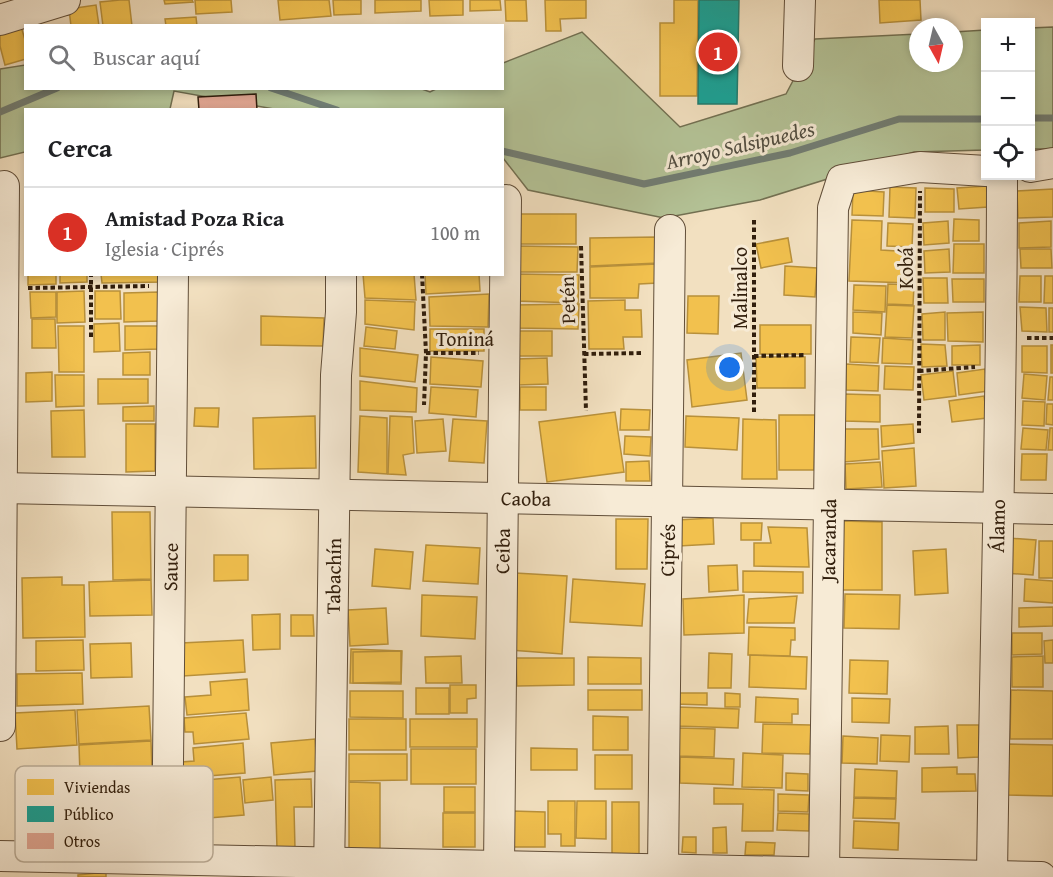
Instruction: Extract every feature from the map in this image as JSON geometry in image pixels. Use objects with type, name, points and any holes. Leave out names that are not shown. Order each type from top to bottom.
[{"type":"street","points":[[0,20],[65,0]]},
{"type":"street","points":[[798,66],[800,0]]},
{"type":"street","points":[[1035,166],[1053,163]]},
{"type":"street","points":[[920,166],[981,171]]},
{"type":"street","name":"Jacaranda","points":[[834,874],[829,504],[833,208],[842,180],[920,166]]},
{"type":"street","name":"Álamo","points":[[978,876],[997,507],[1002,180]]},
{"type":"street","points":[[0,726],[4,186]]},
{"type":"street","name":"Ceiba","points":[[506,200],[503,498],[506,870]]},
{"type":"street","name":"Ciprés","points":[[651,872],[667,501],[670,230]]},
{"type":"street","name":"Tabachín","points":[[329,870],[336,375],[341,312],[341,276]]},
{"type":"street","name":"Sauce","points":[[168,766],[173,280]]},
{"type":"street","name":"Caoba","points":[[1,488],[1053,508]]},
{"type":"street","points":[[0,856],[15,856]]},
{"type":"street","points":[[211,862],[329,870],[1039,877]]},
{"type":"path","name":"Kobá","points":[[918,434],[920,166]]},
{"type":"path","name":"Malinalco","points":[[754,220],[754,415]]},
{"type":"path","name":"Petén","points":[[581,246],[586,411]]},
{"type":"path","points":[[91,276],[91,337]]},
{"type":"path","name":"Toniná","points":[[422,276],[426,353],[424,405]]},
{"type":"path","points":[[3,289],[91,287],[173,280]]},
{"type":"path","name":"Toniná","points":[[426,353],[504,353]]},
{"type":"path","points":[[584,354],[669,353]]},
{"type":"path","name":"Malinalco","points":[[754,357],[831,355]]},
{"type":"path","points":[[919,370],[1000,365]]},
{"type":"green space","points":[[1053,27],[1053,149],[1035,149],[1035,28]]},
{"type":"green space","points":[[981,30],[981,150],[914,152],[760,200],[664,218],[528,190],[504,159],[504,108],[268,108],[174,91],[170,108],[24,108],[24,152],[0,158],[0,69],[24,65],[24,90],[424,90],[430,92],[434,90],[504,90],[504,63],[582,32],[680,127],[786,94],[815,39],[909,34],[909,72],[963,72],[963,31]]},
{"type":"building: Viviendas","points":[[129,0],[132,24],[103,24],[100,2]]},
{"type":"building: Viviendas","points":[[164,0],[192,0],[193,2],[165,4]]},
{"type":"building: Viviendas","points":[[195,0],[231,0],[232,12],[196,14]]},
{"type":"building: Viviendas","points":[[278,0],[329,0],[331,16],[280,20]]},
{"type":"building: Viviendas","points":[[333,0],[361,0],[361,14],[334,15]]},
{"type":"building: Viviendas","points":[[375,0],[421,0],[421,11],[375,13]]},
{"type":"building: Viviendas","points":[[429,0],[463,0],[463,15],[430,16]]},
{"type":"building: Viviendas","points":[[470,0],[500,0],[501,10],[470,11]]},
{"type":"building: Viviendas","points":[[505,0],[526,0],[527,21],[506,21]]},
{"type":"building: Viviendas","points":[[545,0],[586,0],[586,18],[560,19],[561,31],[546,31]]},
{"type":"building: Viviendas","points":[[674,0],[698,0],[697,96],[660,96],[660,23],[674,23]]},
{"type":"building: Viviendas","points":[[879,0],[920,0],[921,18],[880,23]]},
{"type":"building: Viviendas","points":[[96,5],[99,24],[71,24],[69,9]]},
{"type":"building: Viviendas","points":[[196,17],[197,24],[166,24],[165,19]]},
{"type":"building: Viviendas","points":[[19,20],[24,36],[24,60],[5,65],[0,46],[0,26]]},
{"type":"building: Viviendas","points":[[987,186],[988,207],[959,209],[957,188]]},
{"type":"building: Viviendas","points":[[890,187],[916,188],[915,218],[889,217]]},
{"type":"building: Viviendas","points":[[925,188],[954,189],[954,212],[925,212]]},
{"type":"building: Viviendas","points":[[1053,189],[1053,217],[1018,218],[1017,191]]},
{"type":"building: Viviendas","points":[[853,190],[884,192],[883,216],[852,215]]},
{"type":"building: Viviendas","points":[[516,214],[576,214],[576,244],[515,244]]},
{"type":"building: Viviendas","points":[[954,219],[979,220],[979,241],[953,241]]},
{"type":"building: Viviendas","points":[[852,220],[882,221],[881,250],[913,252],[912,283],[849,281]]},
{"type":"building: Viviendas","points":[[948,221],[949,243],[924,245],[923,223]]},
{"type":"building: Viviendas","points":[[1051,221],[1051,247],[1019,248],[1019,223]]},
{"type":"building: Viviendas","points":[[888,223],[913,224],[912,247],[887,246]]},
{"type":"building: Viviendas","points":[[657,237],[659,263],[590,266],[590,238]]},
{"type":"building: Viviendas","points":[[788,238],[792,262],[761,268],[756,244]]},
{"type":"building: Viviendas","points":[[954,244],[984,244],[984,273],[953,273]]},
{"type":"building: Viviendas","points":[[516,246],[578,247],[577,272],[516,272]]},
{"type":"building: Viviendas","points":[[949,249],[950,272],[925,273],[924,251]]},
{"type":"building: Viviendas","points":[[1020,249],[1051,249],[1052,268],[1021,268]]},
{"type":"building: Viviendas","points":[[657,264],[658,283],[639,284],[638,298],[590,298],[590,267]]},
{"type":"building: Viviendas","points":[[785,266],[817,268],[815,297],[784,295]]},
{"type":"building: Viviendas","points":[[516,274],[579,275],[578,303],[515,301]]},
{"type":"building: Viviendas","points":[[28,276],[56,276],[56,284],[28,285]]},
{"type":"building: Viviendas","points":[[60,276],[87,276],[87,282],[60,283]]},
{"type":"building: Viviendas","points":[[101,276],[163,276],[163,282],[102,283]]},
{"type":"building: Viviendas","points":[[363,276],[414,276],[416,300],[365,298]]},
{"type":"building: Viviendas","points":[[425,276],[479,276],[480,291],[426,294]]},
{"type":"building: Viviendas","points":[[1020,276],[1041,276],[1041,302],[1019,302]]},
{"type":"building: Viviendas","points":[[1045,276],[1053,276],[1053,303],[1044,303]]},
{"type":"building: Viviendas","points":[[923,278],[947,278],[948,303],[924,303]]},
{"type":"building: Viviendas","points":[[952,279],[984,279],[984,302],[953,302]]},
{"type":"building: Viviendas","points":[[888,284],[914,285],[913,305],[887,304]]},
{"type":"building: Viviendas","points":[[854,285],[886,286],[885,312],[853,310]]},
{"type":"building: Viviendas","points":[[84,291],[85,322],[57,323],[57,292]]},
{"type":"building: Viviendas","points":[[95,291],[120,291],[121,319],[95,319]]},
{"type":"building: Viviendas","points":[[30,292],[56,292],[56,317],[31,318]]},
{"type":"building: Viviendas","points":[[159,292],[160,321],[124,322],[124,293]]},
{"type":"building: Viviendas","points":[[489,294],[488,327],[430,326],[429,297]]},
{"type":"building: Viviendas","points":[[688,296],[719,296],[718,334],[687,333]]},
{"type":"building: Viviendas","points":[[365,300],[415,302],[414,330],[365,324]]},
{"type":"building: Viviendas","points":[[625,300],[625,310],[641,310],[642,337],[623,337],[624,349],[589,349],[588,301]]},
{"type":"building: Viviendas","points":[[579,304],[578,329],[515,328],[515,305]]},
{"type":"building: Viviendas","points":[[887,305],[914,306],[912,338],[885,337]]},
{"type":"building: Viviendas","points":[[1020,307],[1046,308],[1047,332],[1022,331]]},
{"type":"building: Viviendas","points":[[1049,308],[1053,308],[1053,332],[1049,332]]},
{"type":"building: Viviendas","points":[[853,312],[882,313],[881,335],[853,333]]},
{"type":"building: Viviendas","points":[[945,312],[945,340],[923,340],[922,314]]},
{"type":"building: Viviendas","points":[[983,312],[983,342],[948,341],[947,313]]},
{"type":"building: Viviendas","points":[[261,316],[324,318],[323,346],[261,345]]},
{"type":"building: Viviendas","points":[[32,319],[55,319],[56,348],[32,348]]},
{"type":"building: Viviendas","points":[[119,323],[120,351],[94,352],[94,324]]},
{"type":"building: Viviendas","points":[[760,325],[811,325],[811,354],[760,354]]},
{"type":"building: Viviendas","points":[[58,326],[84,326],[84,372],[59,372]]},
{"type":"building: Viviendas","points":[[125,326],[158,326],[159,349],[125,350]]},
{"type":"building: Viviendas","points":[[366,327],[397,331],[395,349],[364,346]]},
{"type":"building: Viviendas","points":[[430,329],[484,329],[484,351],[430,351]]},
{"type":"building: Viviendas","points":[[515,331],[552,331],[552,356],[515,356]]},
{"type":"building: Viviendas","points":[[851,337],[880,338],[878,363],[850,362]]},
{"type":"building: Viviendas","points":[[883,338],[913,340],[912,364],[882,363]]},
{"type":"building: Viviendas","points":[[921,344],[945,345],[947,366],[922,367]]},
{"type":"building: Viviendas","points":[[980,345],[980,365],[952,365],[952,346]]},
{"type":"building: Viviendas","points":[[1051,345],[1053,345],[1053,373],[1051,373]]},
{"type":"building: Viviendas","points":[[1022,346],[1047,346],[1047,373],[1022,372]]},
{"type":"building: Viviendas","points":[[360,348],[418,355],[415,382],[360,376]]},
{"type":"building: Viviendas","points":[[150,352],[150,375],[123,375],[123,353]]},
{"type":"building: Viviendas","points":[[741,353],[747,400],[692,407],[687,360]]},
{"type":"building: Viviendas","points":[[431,357],[483,361],[481,387],[430,384]]},
{"type":"building: Viviendas","points":[[756,357],[805,357],[805,388],[757,388]]},
{"type":"building: Viviendas","points":[[547,358],[548,384],[517,385],[516,359]]},
{"type":"building: Viviendas","points":[[846,364],[879,366],[878,391],[846,390]]},
{"type":"building: Viviendas","points":[[885,366],[914,367],[913,390],[884,389]]},
{"type":"building: Viviendas","points":[[985,369],[988,391],[959,395],[957,373]]},
{"type":"building: Viviendas","points":[[953,371],[956,396],[924,400],[921,375]]},
{"type":"building: Viviendas","points":[[52,372],[52,401],[26,402],[26,373]]},
{"type":"building: Viviendas","points":[[1024,374],[1047,376],[1045,400],[1022,398]]},
{"type":"building: Viviendas","points":[[55,375],[84,375],[84,406],[56,407]]},
{"type":"building: Viviendas","points":[[1050,377],[1053,377],[1053,400],[1048,400]]},
{"type":"building: Viviendas","points":[[98,379],[148,379],[148,403],[98,404]]},
{"type":"building: Viviendas","points":[[360,381],[417,388],[416,412],[360,410]]},
{"type":"building: Viviendas","points":[[431,387],[478,390],[476,417],[429,413]]},
{"type":"building: Viviendas","points":[[520,387],[546,387],[546,410],[520,410]]},
{"type":"building: Viviendas","points":[[844,394],[880,395],[880,422],[844,421]]},
{"type":"building: Viviendas","points":[[984,396],[987,418],[952,422],[949,401]]},
{"type":"building: Viviendas","points":[[1023,401],[1045,402],[1044,426],[1022,425]]},
{"type":"building: Viviendas","points":[[1047,404],[1053,404],[1053,425],[1046,424]]},
{"type":"building: Viviendas","points":[[154,406],[154,421],[123,421],[123,407]]},
{"type":"building: Viviendas","points":[[195,408],[219,408],[218,427],[194,426]]},
{"type":"building: Viviendas","points":[[621,409],[650,410],[649,430],[620,430]]},
{"type":"building: Viviendas","points":[[84,410],[85,457],[52,457],[51,411]]},
{"type":"building: Viviendas","points":[[615,412],[624,472],[547,482],[539,422]]},
{"type":"building: Viviendas","points":[[779,415],[815,415],[814,470],[779,470]]},
{"type":"building: Viviendas","points":[[315,416],[316,468],[254,469],[253,418]]},
{"type":"building: Viviendas","points":[[360,416],[387,418],[387,474],[358,472]]},
{"type":"building: Viviendas","points":[[390,416],[412,417],[414,453],[403,455],[406,475],[388,474]]},
{"type":"building: Viviendas","points":[[686,416],[739,418],[737,450],[685,447]]},
{"type":"building: Viviendas","points":[[443,419],[446,451],[417,453],[415,421]]},
{"type":"building: Viviendas","points":[[453,419],[487,421],[484,463],[449,461]]},
{"type":"building: Viviendas","points":[[743,419],[776,420],[777,479],[742,479]]},
{"type":"building: Viviendas","points":[[126,424],[155,424],[155,471],[126,472]]},
{"type":"building: Viviendas","points":[[913,424],[914,443],[882,447],[881,426]]},
{"type":"building: Viviendas","points":[[1023,428],[1048,430],[1046,450],[1021,449]]},
{"type":"building: Viviendas","points":[[1050,428],[1053,428],[1053,450],[1048,450]]},
{"type":"building: Viviendas","points":[[844,429],[878,429],[879,459],[844,462]]},
{"type":"building: Viviendas","points":[[625,436],[651,437],[650,456],[624,454]]},
{"type":"building: Viviendas","points":[[914,448],[916,486],[884,488],[882,451]]},
{"type":"building: Viviendas","points":[[1022,454],[1047,454],[1046,480],[1021,480]]},
{"type":"building: Viviendas","points":[[649,461],[650,481],[626,481],[626,462]]},
{"type":"building: Viviendas","points":[[880,462],[882,487],[846,489],[845,464]]},
{"type":"building: Viviendas","points":[[112,512],[150,512],[151,579],[113,580]]},
{"type":"building: Viviendas","points":[[713,518],[714,544],[679,546],[677,520]]},
{"type":"building: Viviendas","points":[[616,519],[648,519],[647,569],[616,569]]},
{"type":"building: Viviendas","points":[[841,521],[882,522],[882,590],[841,590]]},
{"type":"building: Viviendas","points":[[741,523],[762,523],[761,540],[741,540]]},
{"type":"building: Viviendas","points":[[768,527],[807,528],[809,567],[754,566],[754,543],[771,543]]},
{"type":"building: Viviendas","points":[[1008,538],[1036,540],[1033,575],[1005,573]]},
{"type":"building: Viviendas","points":[[1039,541],[1053,541],[1053,578],[1039,578]]},
{"type":"building: Viviendas","points":[[426,545],[480,548],[478,584],[423,581]]},
{"type":"building: Viviendas","points":[[375,549],[413,552],[410,589],[372,586]]},
{"type":"building: Viviendas","points":[[946,549],[948,593],[915,595],[913,551]]},
{"type":"building: Viviendas","points":[[214,555],[248,555],[248,580],[214,581]]},
{"type":"building: Viviendas","points":[[737,565],[738,590],[709,592],[708,566]]},
{"type":"building: Viviendas","points":[[743,571],[803,572],[803,593],[743,592]]},
{"type":"building: Viviendas","points":[[515,573],[567,576],[562,654],[510,650]]},
{"type":"building: Viviendas","points":[[62,577],[62,585],[84,585],[85,637],[23,638],[22,578]]},
{"type":"building: Viviendas","points":[[573,579],[645,584],[642,626],[570,622]]},
{"type":"building: Viviendas","points":[[1025,579],[1053,581],[1053,603],[1024,601]]},
{"type":"building: Viviendas","points":[[151,580],[152,615],[90,616],[89,582]]},
{"type":"building: Viviendas","points":[[845,594],[900,595],[899,629],[844,628]]},
{"type":"building: Viviendas","points":[[422,595],[477,597],[475,639],[421,636]]},
{"type":"building: Viviendas","points":[[744,595],[744,633],[684,635],[683,599]]},
{"type":"building: Viviendas","points":[[797,596],[794,623],[747,623],[749,599]]},
{"type":"building: Viviendas","points":[[1053,607],[1053,626],[1019,627],[1019,608]]},
{"type":"building: Viviendas","points":[[386,608],[388,644],[350,646],[348,610]]},
{"type":"building: Viviendas","points":[[280,614],[280,649],[253,650],[252,615]]},
{"type":"building: Viviendas","points":[[291,615],[313,615],[314,636],[291,636]]},
{"type":"building: Viviendas","points":[[749,627],[795,628],[795,640],[791,640],[790,656],[748,655]]},
{"type":"building: Viviendas","points":[[1012,633],[1042,633],[1042,654],[1012,655]]},
{"type":"building: Viviendas","points":[[83,640],[84,670],[36,671],[36,641]]},
{"type":"building: Viviendas","points":[[243,640],[245,672],[183,676],[181,643]]},
{"type":"building: Viviendas","points":[[1053,640],[1053,663],[1045,663],[1044,641]]},
{"type":"building: Viviendas","points":[[131,643],[132,677],[91,678],[90,644]]},
{"type":"building: Viviendas","points":[[351,649],[402,651],[401,684],[350,683]]},
{"type":"building: Viviendas","points":[[401,651],[401,682],[353,683],[353,652]]},
{"type":"building: Viviendas","points":[[709,653],[732,654],[731,688],[708,688]]},
{"type":"building: Viviendas","points":[[750,655],[807,657],[806,689],[749,687]]},
{"type":"building: Viviendas","points":[[461,656],[462,683],[426,683],[425,657]]},
{"type":"building: Viviendas","points":[[1043,656],[1043,687],[1012,687],[1012,657]]},
{"type":"building: Viviendas","points":[[588,657],[641,658],[641,684],[588,684]]},
{"type":"building: Viviendas","points":[[516,658],[574,658],[574,685],[517,686]]},
{"type":"building: Viviendas","points":[[850,660],[888,661],[887,694],[849,693]]},
{"type":"building: Viviendas","points":[[82,673],[83,704],[17,706],[17,674]]},
{"type":"building: Viviendas","points":[[247,679],[249,710],[187,715],[185,697],[211,695],[210,682]]},
{"type":"building: Viviendas","points":[[450,685],[476,685],[476,698],[467,699],[467,713],[450,713]]},
{"type":"building: Viviendas","points":[[416,688],[449,688],[449,714],[416,714]]},
{"type":"building: Viviendas","points":[[588,690],[642,690],[642,710],[588,710]]},
{"type":"building: Viviendas","points":[[1011,690],[1053,691],[1053,739],[1010,739]]},
{"type":"building: Viviendas","points":[[350,691],[403,691],[403,718],[350,717]]},
{"type":"building: Viviendas","points":[[676,693],[707,693],[707,705],[675,704]]},
{"type":"building: Viviendas","points":[[725,693],[740,694],[740,707],[725,707]]},
{"type":"building: Viviendas","points":[[756,697],[798,699],[798,714],[792,714],[792,723],[755,722]]},
{"type":"building: Viviendas","points":[[852,698],[890,699],[889,723],[852,722]]},
{"type":"building: Viviendas","points":[[149,706],[151,740],[79,744],[77,710]]},
{"type":"building: Viviendas","points":[[677,707],[739,709],[738,728],[676,726]]},
{"type":"building: Viviendas","points":[[75,710],[77,745],[17,749],[15,713]]},
{"type":"building: Viviendas","points":[[246,713],[249,739],[194,744],[193,732],[185,732],[184,718]]},
{"type":"building: Viviendas","points":[[593,716],[628,717],[628,750],[593,750]]},
{"type":"building: Viviendas","points":[[349,719],[406,719],[406,750],[349,750]]},
{"type":"building: Viviendas","points":[[410,719],[477,719],[477,747],[410,747]]},
{"type":"building: Viviendas","points":[[763,724],[811,725],[810,754],[762,753]]},
{"type":"building: Viviendas","points":[[957,725],[979,725],[979,757],[958,758]]},
{"type":"building: Viviendas","points":[[948,726],[949,754],[915,754],[915,727]]},
{"type":"building: Viviendas","points":[[678,728],[715,729],[714,757],[677,756]]},
{"type":"building: Viviendas","points":[[881,735],[910,736],[909,762],[880,761]]},
{"type":"building: Viviendas","points":[[843,736],[878,738],[877,764],[842,763]]},
{"type":"building: Viviendas","points":[[315,739],[317,771],[274,775],[271,743]]},
{"type":"building: Viviendas","points":[[151,741],[152,766],[80,766],[79,745]]},
{"type":"building: Viviendas","points":[[243,743],[245,773],[213,776],[213,766],[182,766],[181,762],[194,761],[193,748]]},
{"type":"building: Viviendas","points":[[1008,744],[1053,745],[1053,796],[1008,795]]},
{"type":"building: Viviendas","points":[[531,748],[577,749],[577,770],[531,770]]},
{"type":"building: Viviendas","points":[[411,749],[476,749],[476,784],[411,784]]},
{"type":"building: Viviendas","points":[[743,753],[783,755],[782,788],[742,787]]},
{"type":"building: Viviendas","points":[[349,754],[407,754],[407,780],[349,781]]},
{"type":"building: Viviendas","points":[[595,755],[632,755],[632,789],[595,789]]},
{"type":"building: Viviendas","points":[[680,757],[734,759],[733,785],[680,783]]},
{"type":"building: Viviendas","points":[[957,767],[957,774],[975,774],[976,791],[922,792],[922,768]]},
{"type":"building: Viviendas","points":[[855,769],[897,771],[896,798],[854,797]]},
{"type":"building: Viviendas","points":[[786,773],[808,774],[808,791],[786,790]]},
{"type":"building: Viviendas","points":[[240,777],[244,815],[213,818],[213,779]]},
{"type":"building: Viviendas","points":[[271,777],[273,800],[245,803],[243,780]]},
{"type":"building: Viviendas","points":[[311,779],[312,807],[294,807],[295,849],[277,849],[275,780]]},
{"type":"building: Viviendas","points":[[349,782],[380,783],[380,854],[349,854]]},
{"type":"building: Viviendas","points":[[444,787],[475,787],[475,812],[444,812]]},
{"type":"building: Viviendas","points":[[714,788],[774,790],[773,831],[742,831],[743,804],[714,804]]},
{"type":"building: Viviendas","points":[[778,794],[809,795],[808,812],[778,811]]},
{"type":"building: Viviendas","points":[[854,798],[896,799],[895,819],[853,818]]},
{"type":"building: Viviendas","points":[[548,801],[575,801],[575,846],[561,846],[561,834],[548,834]]},
{"type":"building: Viviendas","points":[[577,801],[606,801],[606,839],[576,838]]},
{"type":"building: Viviendas","points":[[612,802],[639,802],[639,857],[612,856]]},
{"type":"building: Viviendas","points":[[512,811],[545,812],[545,847],[512,847]]},
{"type":"building: Viviendas","points":[[443,813],[475,813],[475,847],[443,847]]},
{"type":"building: Viviendas","points":[[778,813],[809,814],[809,831],[777,830]]},
{"type":"building: Viviendas","points":[[854,821],[899,823],[898,850],[853,848]]},
{"type":"building: Viviendas","points":[[726,827],[727,853],[713,853],[713,828]]},
{"type":"building: Viviendas","points":[[683,837],[696,837],[696,853],[682,852]]},
{"type":"building: Viviendas","points":[[746,842],[775,843],[774,855],[745,855]]},
{"type":"building: Viviendas","points":[[106,872],[106,877],[78,877],[78,875]]},
{"type":"building: Público","points":[[699,0],[739,0],[737,104],[698,104]]},
{"type":"building: Otros","points":[[256,94],[257,108],[199,108],[198,97]]},
{"type":"waterway","name":"Arroyo Salsipuedes","points":[[0,112],[52,90]]},
{"type":"waterway","name":"Arroyo Salsipuedes","points":[[277,90],[331,108]]},
{"type":"waterway","name":"Arroyo Salsipuedes","points":[[1035,118],[1053,118]]},
{"type":"waterway","name":"Arroyo Salsipuedes","points":[[504,151],[644,184],[790,153],[899,119],[981,119]]},
{"type":"place","name":"Amistad Poza Rica","points":[[718,52]]}]
